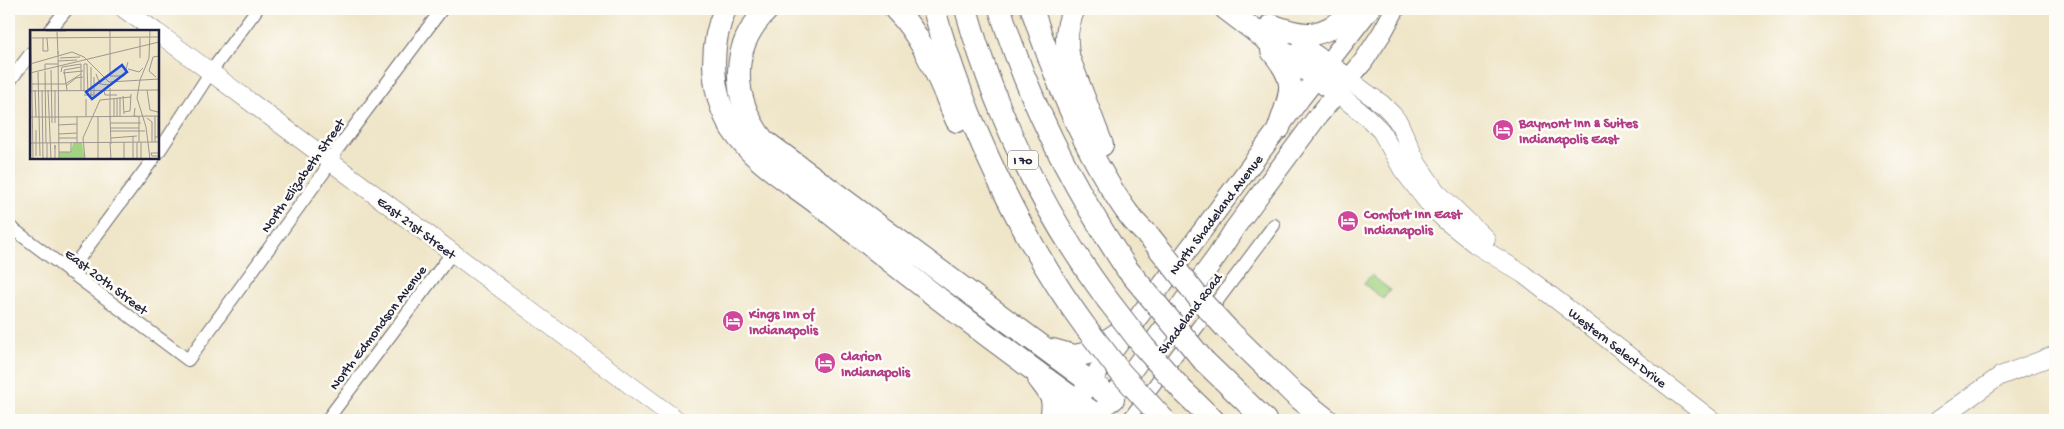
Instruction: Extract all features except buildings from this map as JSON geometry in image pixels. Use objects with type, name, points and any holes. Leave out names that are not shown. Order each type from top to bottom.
[{"type":"highway","points":[[725,9],[714,51],[715,83],[725,114],[744,146],[764,165],[824,208],[867,244],[1077,401],[1096,418]]},
{"type":"highway","points":[[768,9],[748,37],[742,53],[739,76],[740,94],[745,111],[763,140],[1113,399]]},
{"type":"highway","points":[[895,9],[907,22],[925,51],[987,181],[1026,232]]},
{"type":"highway","points":[[934,9],[962,96],[983,145],[1026,232],[1055,282],[1087,329],[1126,379],[1164,420]]},
{"type":"highway","name":"I 70","points":[[966,9],[992,87],[1027,168],[1067,240],[1107,299],[1144,348],[1183,391],[1213,420]]},
{"type":"highway","name":"I 70","points":[[1000,9],[1034,104],[1073,180],[1127,269],[1204,361],[1265,420]]},
{"type":"highway","points":[[1032,9],[1051,67],[1089,149],[1134,223],[1150,237],[1173,268],[1227,329],[1282,383],[1327,420]]},
{"type":"highway","points":[[1074,9],[1067,32],[1066,46],[1070,64],[1099,139],[1142,218],[1150,237]]},
{"type":"highway","points":[[1226,9],[1263,28],[1343,86]]},
{"type":"highway","points":[[1250,9],[1263,28],[1290,82],[1289,97],[1279,128]]},
{"type":"highway","points":[[1263,28],[1294,34],[1312,35],[1326,31],[1362,9]]},
{"type":"highway","points":[[1046,348],[1075,356],[1088,353],[1134,323]]},
{"type":"highway","points":[[1029,366],[1051,394],[1054,407],[1051,420]]},
{"type":"main road","name":"East 21st Street","points":[[124,9],[153,30]]},
{"type":"main road","name":"North Shadeland Avenue","points":[[1062,420],[1370,9]]},
{"type":"main road","name":"North Shadeland Avenue","points":[[1096,418],[1113,399],[1217,256],[1235,228],[1318,116],[1363,62],[1395,9]]},
{"type":"main road","name":"East 21st Street","points":[[159,34],[677,420]]},
{"type":"main road","name":"Western Select Drive","points":[[1343,86],[1382,104],[1393,115],[1399,123],[1417,163],[1436,191],[1523,274],[1712,420]]},
{"type":"main road","points":[[1938,420],[2000,376],[2055,355]]},
{"type":"street","points":[[50,30],[67,9]]},
{"type":"street","points":[[159,151],[210,73],[257,9]]},
{"type":"street","name":"North Elizabeth Street","points":[[188,360],[336,151],[442,9]]},
{"type":"street","points":[[9,82],[30,54]]},
{"type":"street","points":[[69,272],[153,159]]},
{"type":"street","name":"Shadeland Road","points":[[1128,420],[1274,224]]},
{"type":"street","name":"East 20th Street","points":[[9,226],[188,360]]},
{"type":"street","name":"North Edmondson Avenue","points":[[327,420],[452,252]]},
{"type":"green space","points":[[1371,275],[1390,290],[1383,299],[1364,284]]},
{"type":"place","name":"Baymont Inn & Suites Indianapolis East","points":[[1503,130]]},
{"type":"place","name":"Comfort Inn East Indianapolis","points":[[1348,221]]},
{"type":"place","name":"Kings Inn of Indianapolis","points":[[733,321]]},
{"type":"place","name":"Clarion Indianapolis","points":[[825,363]]}]
